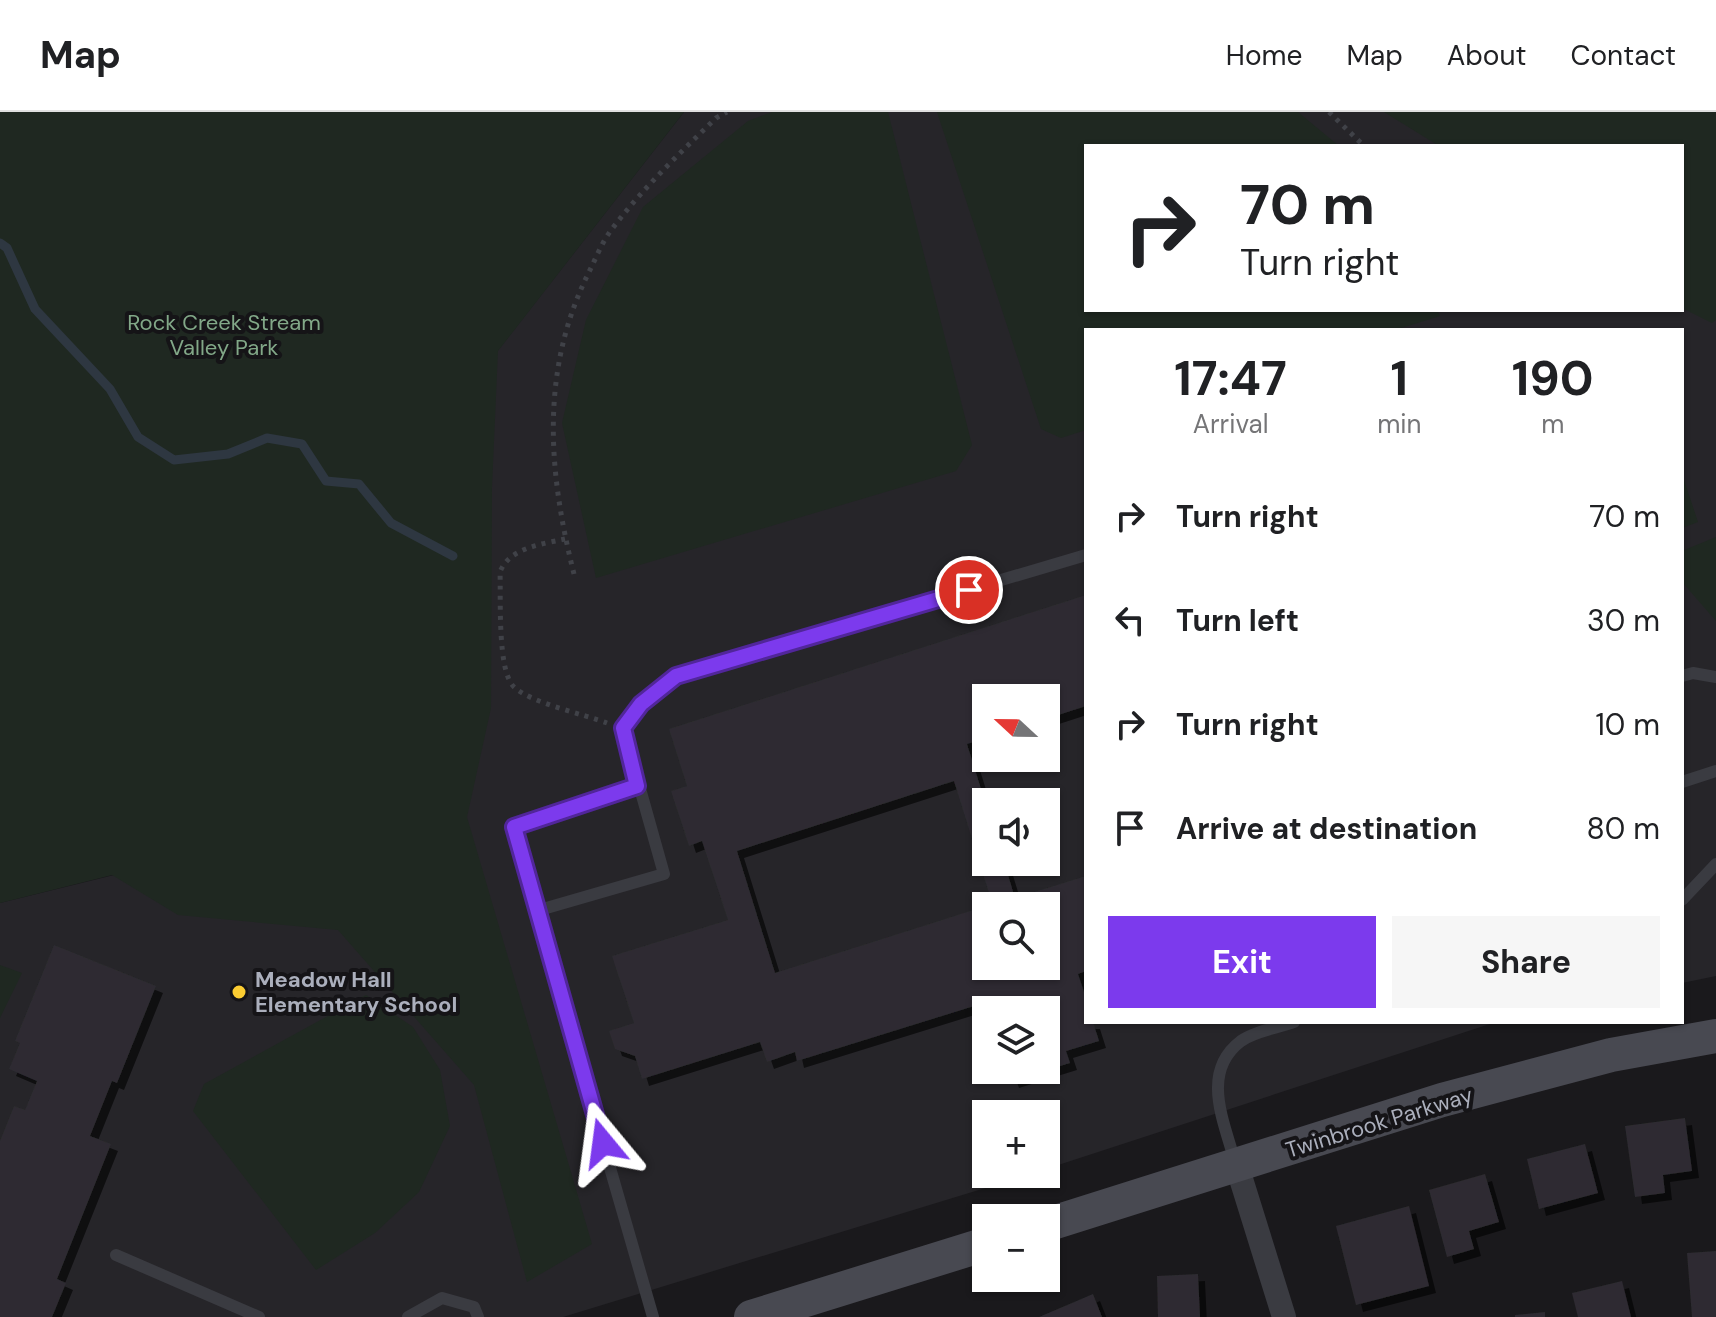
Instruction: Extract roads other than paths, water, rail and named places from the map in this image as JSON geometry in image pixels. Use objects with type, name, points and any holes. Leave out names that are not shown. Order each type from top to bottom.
[{"type":"street","name":"Twinbrook Parkway","points":[[1060,1221],[1442,1100],[1664,1039],[1716,1036]]},
{"type":"street","points":[[1237,1166],[1284,1317]]},
{"type":"street","points":[[751,1317],[972,1248]]},
{"type":"lane","points":[[536,911],[664,874],[623,728],[641,704],[676,676],[1084,556]]},
{"type":"lane","points":[[1684,675],[1693,673],[1716,677]]},
{"type":"lane","points":[[1684,781],[1716,771]]},
{"type":"lane","points":[[637,786],[514,827],[653,1317]]},
{"type":"lane","points":[[1684,898],[1716,864]]},
{"type":"lane","points":[[1237,1166],[1217,1097],[1220,1062],[1243,1040],[1288,1024]]},
{"type":"lane","points":[[116,1255],[259,1317]]},
{"type":"lane","points":[[408,1317],[442,1298],[474,1307],[478,1317]]},
{"type":"waterway","points":[[0,243],[7,248],[35,309],[110,389],[138,437],[174,460],[228,454],[267,438],[302,444],[326,481],[359,484],[391,523],[453,556]]},
{"type":"place","name":"Meadow Hall Elementary School","points":[[239,992]]},
{"type":"park label","name":"Rock Creek Stream Valley Park","points":[[224,334]]}]
